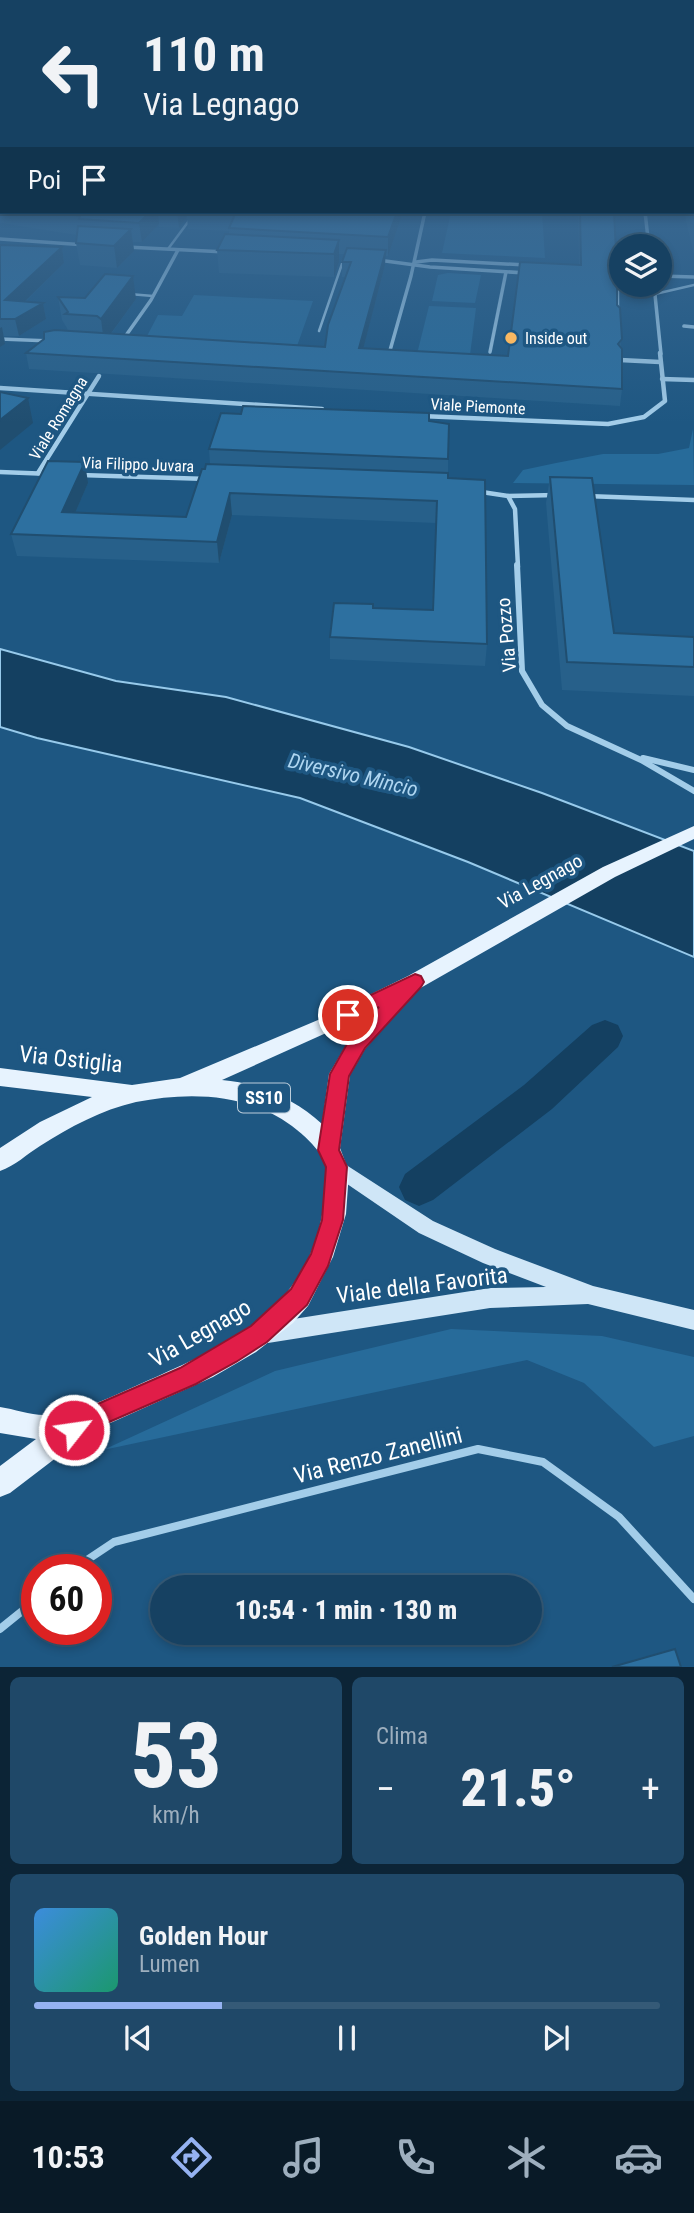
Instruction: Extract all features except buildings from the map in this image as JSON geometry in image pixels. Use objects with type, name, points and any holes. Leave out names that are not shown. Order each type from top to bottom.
[{"type":"main road","name":"Via Legnago","points":[[181,1087],[325,1026],[415,982],[609,872],[694,832]]},
{"type":"main road","name":"Via Legnago","points":[[0,1420],[46,1428],[92,1418],[188,1376],[259,1334],[299,1297],[320,1258],[333,1220],[332,1159],[340,1074],[358,1043],[415,982]]},
{"type":"main road","name":"Via Ostiglia","points":[[0,1077],[137,1093]]},
{"type":"main road","name":"Via Legnago","points":[[0,1161],[68,1118],[98,1103],[137,1093],[181,1087],[262,1096],[307,1124],[322,1139],[332,1159]]},
{"type":"main road","name":"Viale della Favorita","points":[[332,1159],[426,1227],[490,1256],[593,1296],[694,1320]]},
{"type":"main road","name":"Viale della Favorita","points":[[259,1334],[490,1298],[593,1296]]},
{"type":"main road","name":"Via Legnago","points":[[0,1483],[92,1418]]},
{"type":"street","points":[[127,334],[168,268]]},
{"type":"street","points":[[386,360],[411,268]]},
{"type":"street","points":[[428,268],[534,273]]},
{"type":"street","points":[[490,352],[506,272]]},
{"type":"street","points":[[672,276],[694,277]]},
{"type":"street","name":"Viale Piemonte","points":[[418,415],[592,424],[621,423],[644,417],[665,401],[655,297]]},
{"type":"street","points":[[684,326],[694,327]]},
{"type":"street","points":[[0,339],[63,342]]},
{"type":"street","points":[[620,360],[660,362]]},
{"type":"street","name":"Viale Romagna","points":[[38,474],[99,376]]},
{"type":"street","points":[[662,379],[694,380]]},
{"type":"street","points":[[0,388],[336,410]]},
{"type":"street","name":"Via Filippo Juvara","points":[[0,472],[65,474]]},
{"type":"street","name":"Via Filippo Juvara","points":[[78,475],[218,480]]},
{"type":"street","points":[[465,490],[508,496],[562,495]]},
{"type":"street","points":[[575,495],[694,500]]},
{"type":"street","name":"Via Pozzo","points":[[508,496],[515,509],[522,671],[530,691],[539,704],[576,733],[632,756],[694,791]]},
{"type":"street","name":"Via Pozzo","points":[[632,756],[694,770]]},
{"type":"lane","points":[[319,331],[341,268]]},
{"type":"lane","points":[[672,290],[694,285]]},
{"type":"lane","points":[[120,294],[153,296]]},
{"type":"lane","points":[[618,297],[618,320]]},
{"type":"lane","name":"Via Renzo Zanellini","points":[[96,1554],[114,1542],[478,1449],[542,1462],[619,1517],[694,1599]]},
{"type":"lane","points":[[0,1629],[21,1612]]},
{"type":"shaded area","points":[[438,275],[481,275],[475,303],[432,301]]},
{"type":"shaded area","points":[[194,295],[313,301],[297,346],[146,338],[158,315],[182,316]]},
{"type":"shaded area","points":[[429,306],[476,308],[470,355],[417,354]]},
{"type":"shaded area","points":[[693,429],[694,485],[513,483],[523,470],[556,463],[603,454],[658,454],[689,448]]},
{"type":"shaded area","points":[[451,1329],[602,1336],[694,1357],[694,1436],[654,1447],[584,1383],[527,1360],[103,1450],[275,1371]]},
{"type":"water","name":"Diversivo Mincio","points":[[0,649],[116,681],[226,697],[409,747],[542,793],[694,851],[694,957],[468,862],[300,798],[37,738],[0,727]]},
{"type":"waterway","points":[[419,1187],[538,1097],[605,1036]]},
{"type":"place","name":"Inside out","points":[[511,338]]},
{"type":"route","points":[[74,1430],[92,1418],[188,1376],[228,1354],[278,1319],[299,1297],[320,1258],[333,1220],[337,1195],[337,1167],[328,1150],[340,1074],[358,1043],[415,982],[348,1015]]}]
